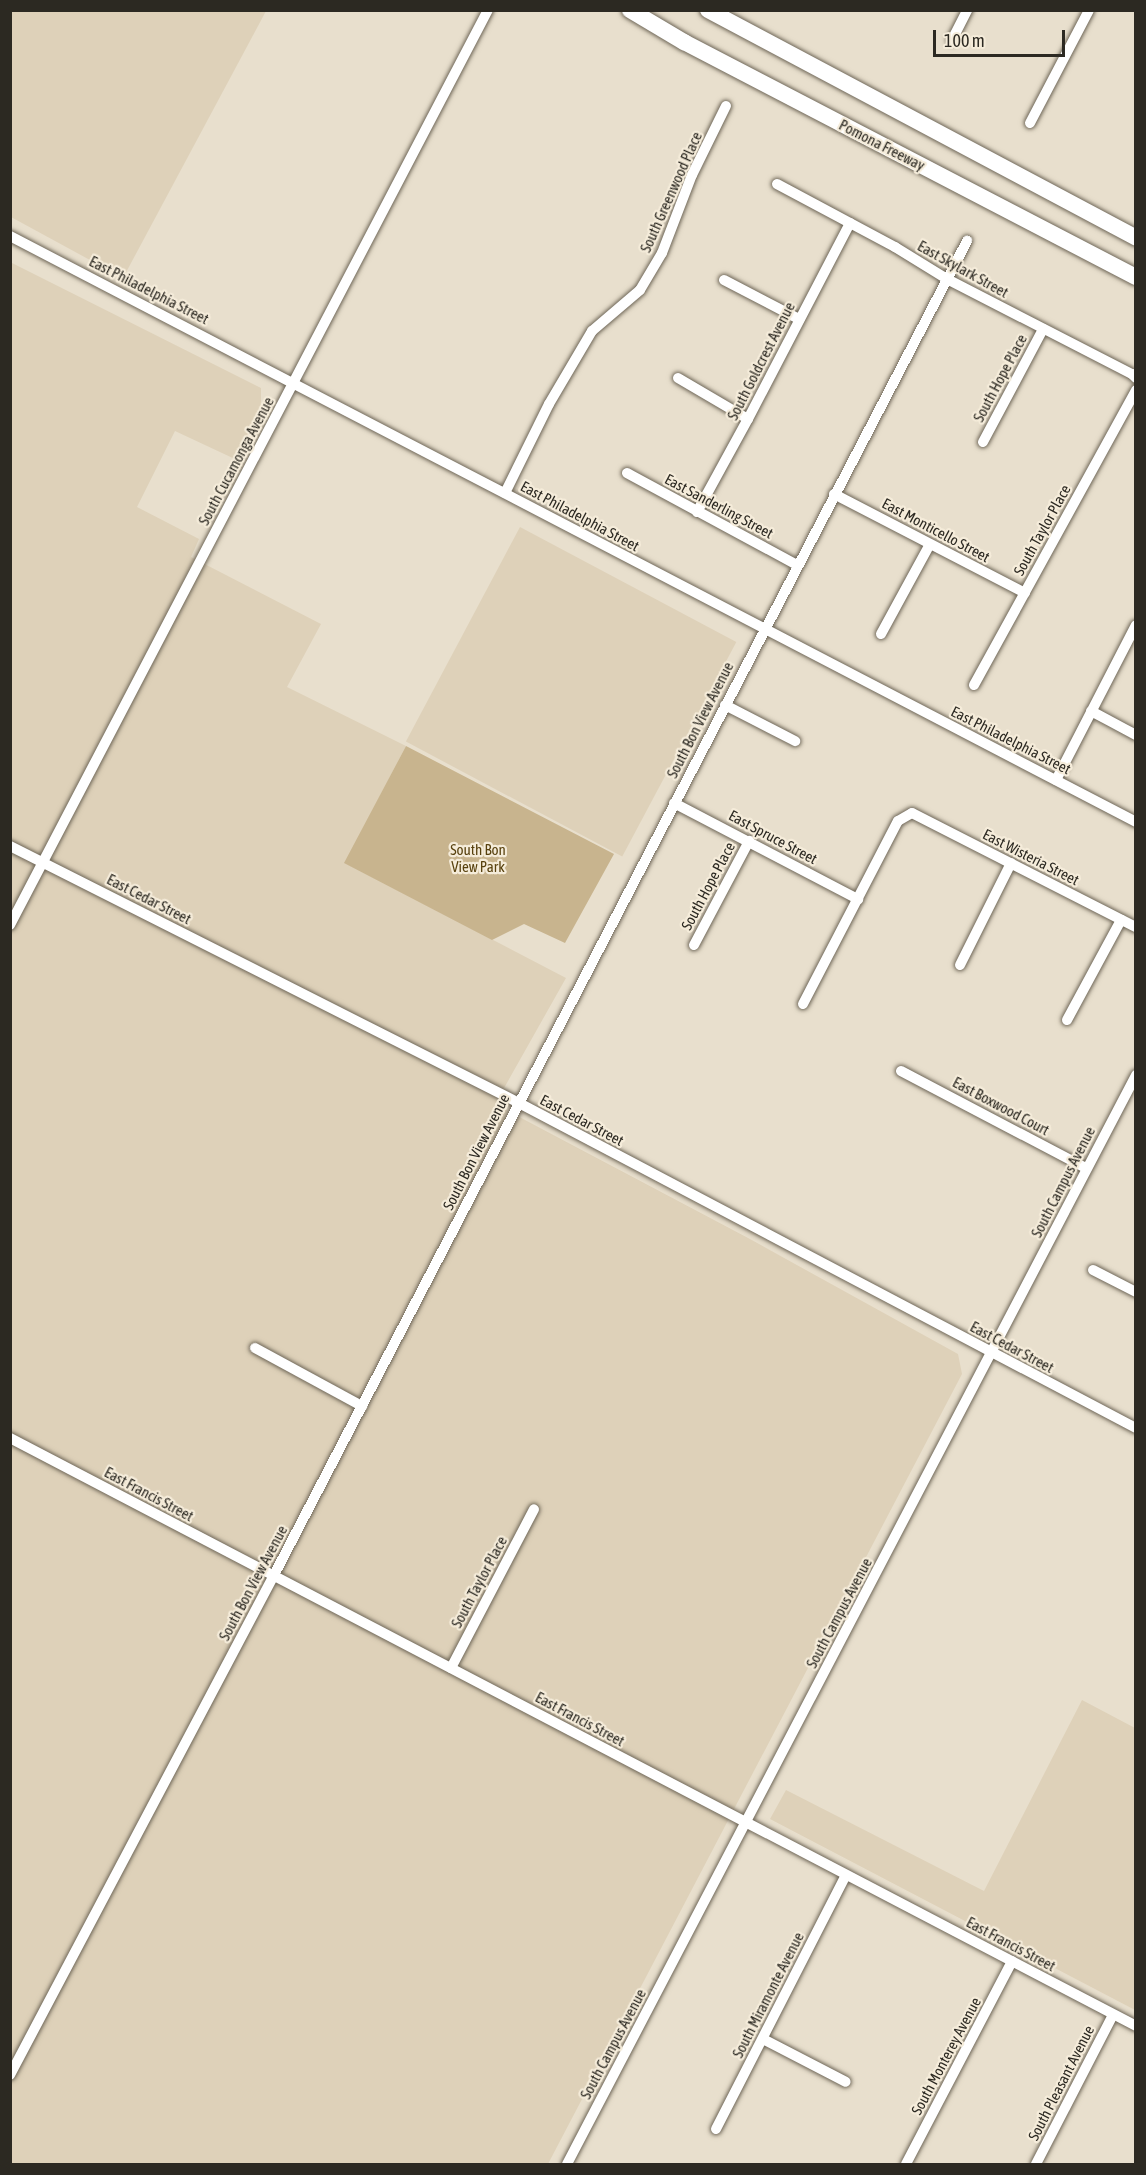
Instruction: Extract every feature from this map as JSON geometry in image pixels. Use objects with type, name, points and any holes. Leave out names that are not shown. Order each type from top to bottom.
[{"type":"highway","points":[[616,10],[684,42]]},
{"type":"highway","name":"Pomona Freeway","points":[[630,10],[684,42],[1136,277]]},
{"type":"highway","points":[[708,10],[1136,238]]},
{"type":"street","name":"South Cucamonga Avenue","points":[[10,925],[488,10]]},
{"type":"street","points":[[952,40],[967,10]]},
{"type":"street","points":[[1030,123],[1089,10]]},
{"type":"street","name":"South Greenwood Place","points":[[502,492],[512,465],[518,463],[549,404],[592,331],[640,290],[657,262],[692,175],[726,106]]},
{"type":"street","name":"East Skylark Street","points":[[777,184],[947,279],[1136,378]]},
{"type":"street","name":"South Goldcrest Avenue","points":[[697,512],[850,223]]},
{"type":"street","name":"East Philadelphia Street","points":[[10,236],[1136,822]]},
{"type":"street","name":"South Bon View Avenue","points":[[10,2075],[273,1577],[796,565],[967,241]]},
{"type":"street","points":[[724,280],[799,319]]},
{"type":"street","name":"South Hope Place","points":[[983,442],[1043,329]]},
{"type":"street","points":[[678,378],[748,419]]},
{"type":"street","name":"South Taylor Place","points":[[974,685],[1136,390]]},
{"type":"street","name":"East Sanderling Street","points":[[627,473],[796,565]]},
{"type":"street","name":"East Monticello Street","points":[[834,494],[1024,593]]},
{"type":"street","points":[[881,634],[930,544]]},
{"type":"street","points":[[1056,780],[1136,625]]},
{"type":"street","points":[[725,705],[795,741]]},
{"type":"street","points":[[1091,711],[1136,735]]},
{"type":"street","name":"East Spruce Street","points":[[674,803],[858,899]]},
{"type":"street","name":"East Wisteria Street","points":[[858,899],[898,821],[912,813],[1136,927]]},
{"type":"street","name":"South Hope Place","points":[[694,945],[749,841]]},
{"type":"street","name":"East Cedar Street","points":[[10,846],[519,1103],[1136,1428]]},
{"type":"street","points":[[960,965],[1011,863]]},
{"type":"street","points":[[803,1004],[858,899]]},
{"type":"street","points":[[1067,1020],[1121,920]]},
{"type":"street","name":"East Boxwood Court","points":[[901,1071],[1086,1168]]},
{"type":"street","name":"South Campus Avenue","points":[[567,2164],[1136,1075]]},
{"type":"street","points":[[1093,1270],[1136,1292]]},
{"type":"street","points":[[255,1348],[362,1406]]},
{"type":"street","name":"East Francis Street","points":[[10,1438],[1136,2026]]},
{"type":"street","name":"South Taylor Place","points":[[451,1668],[534,1509]]},
{"type":"street","name":"South Miramonte Avenue","points":[[716,2129],[846,1875]]},
{"type":"street","name":"South Monterey Avenue","points":[[906,2164],[1012,1961]]},
{"type":"street","name":"South Pleasant Avenue","points":[[1036,2164],[1113,2014]]},
{"type":"street","points":[[764,2038],[846,2082]]},
{"type":"shaded area","points":[[10,11],[266,11],[123,278],[11,217]]},
{"type":"shaded area","points":[[10,262],[261,388],[261,405],[237,460],[175,431],[137,507],[199,539],[191,557],[321,624],[287,687],[406,746],[345,863],[566,978],[495,1104],[748,1238],[958,1354],[962,1374],[548,2164],[11,2164]]},
{"type":"shaded area","points":[[520,527],[736,642],[622,857],[406,742]]},
{"type":"shaded area","points":[[1082,1700],[1135,1728],[1135,2010],[770,1819],[786,1790],[984,1891]]},
{"type":"green space","name":"South Bon View Park","points":[[406,746],[614,854],[565,943],[524,924],[492,940],[344,863]]}]
